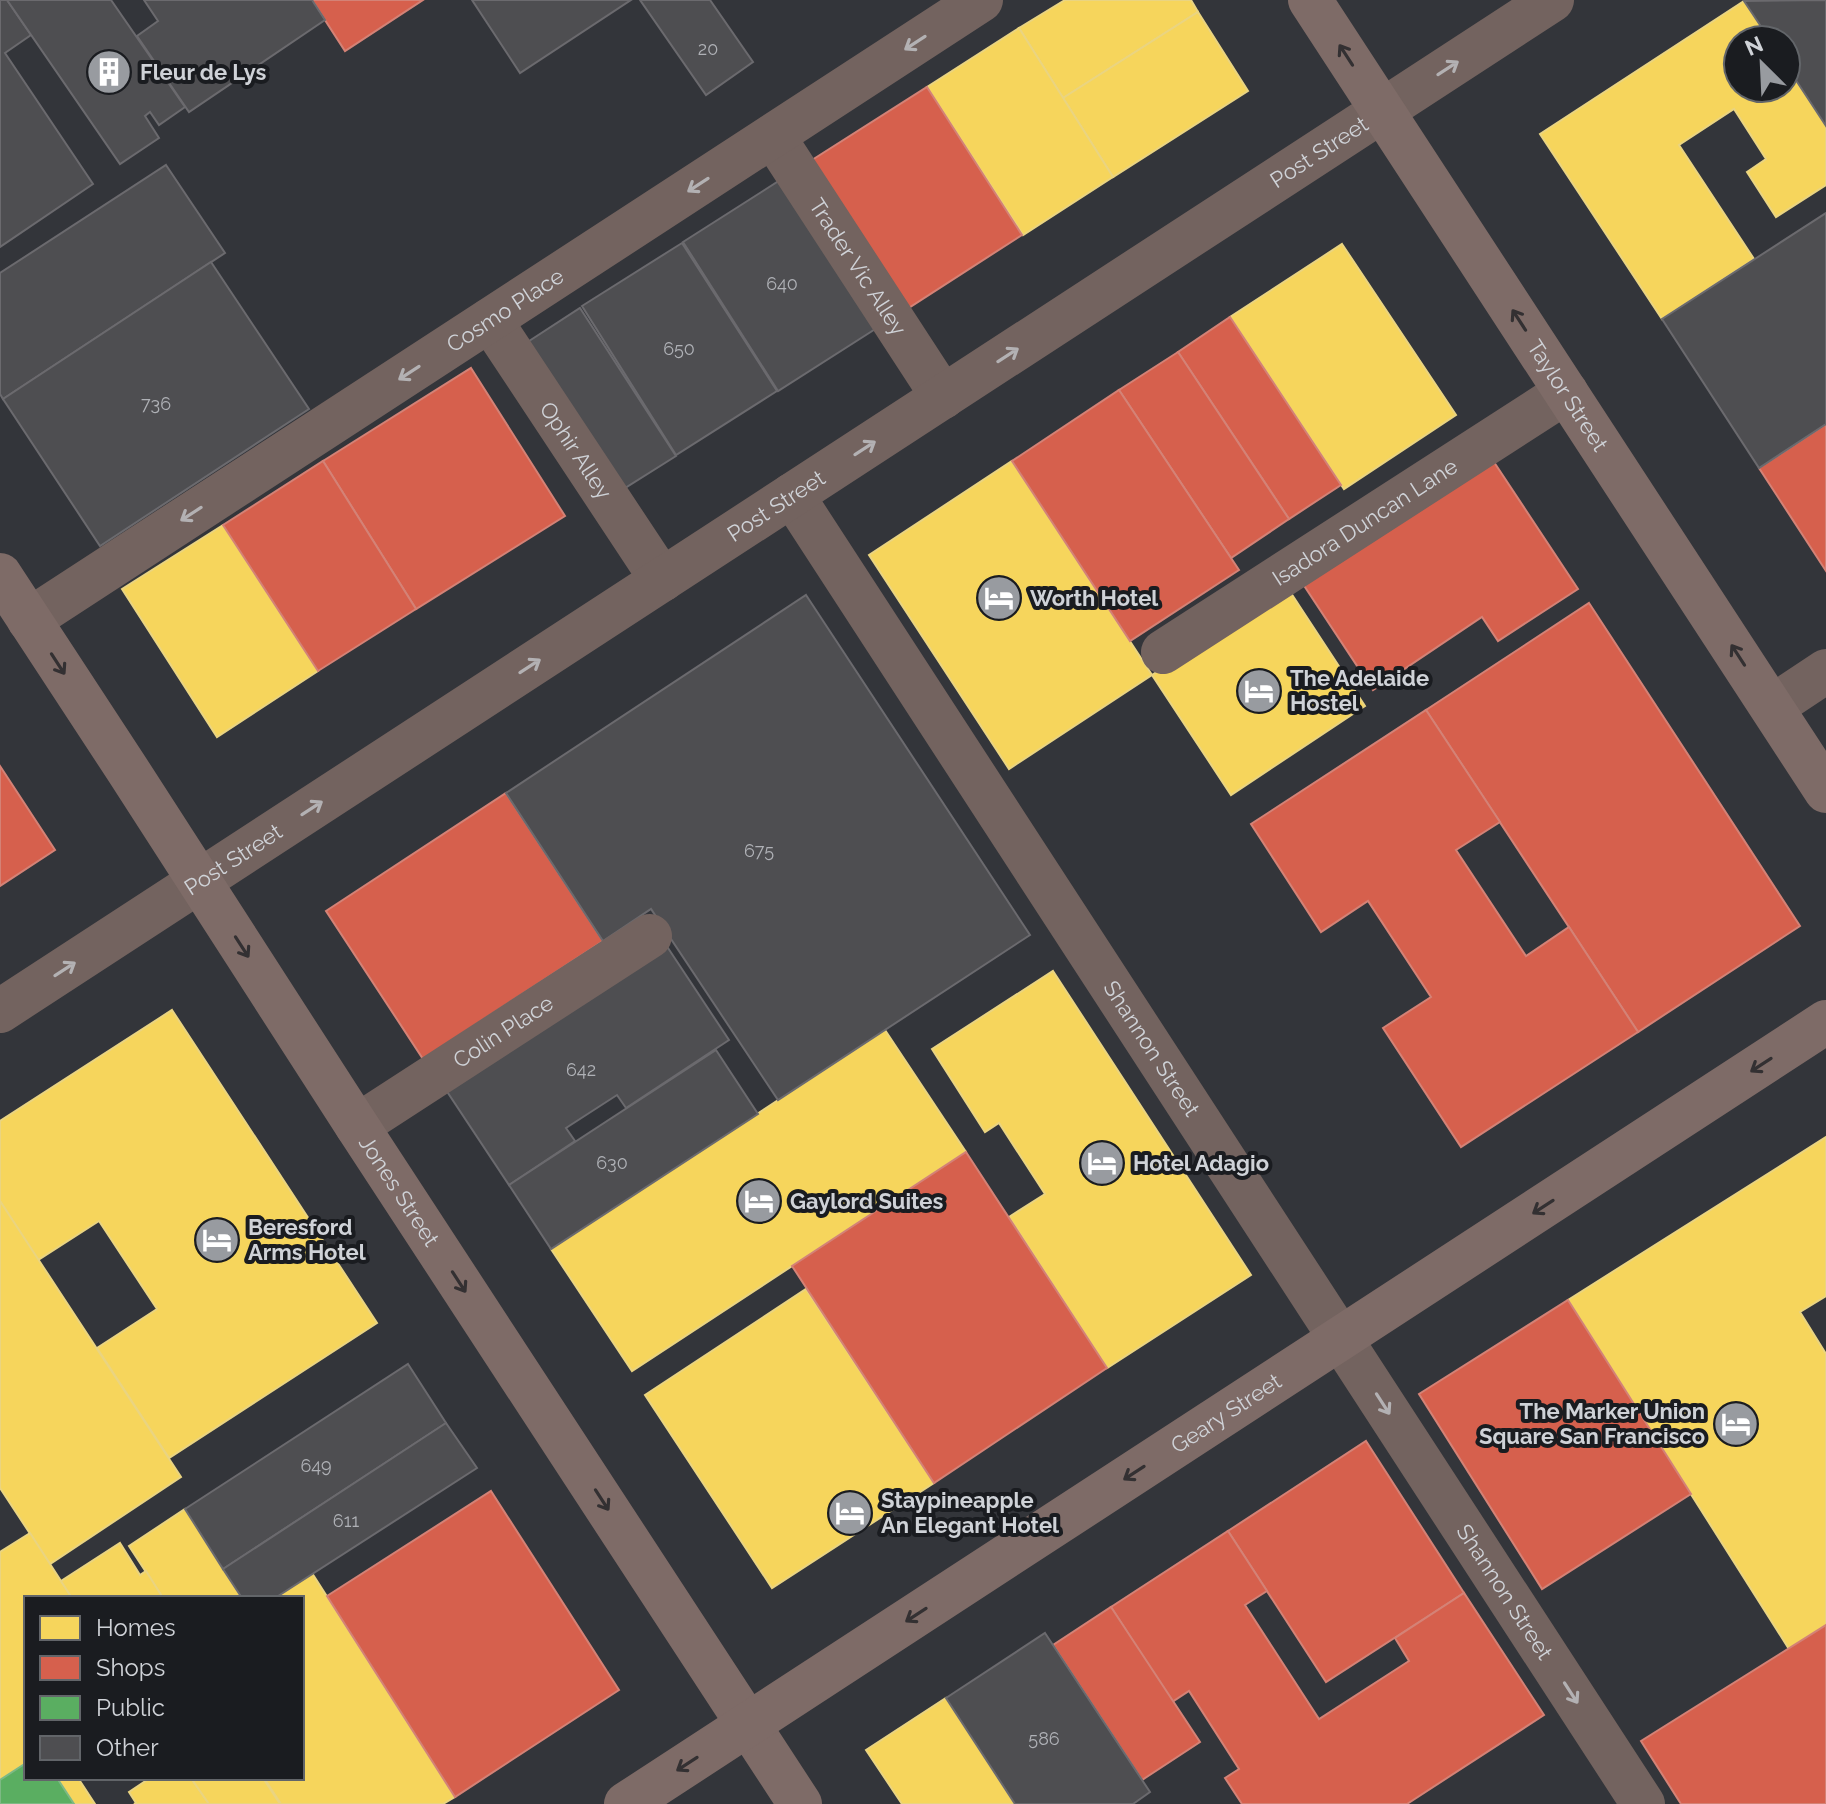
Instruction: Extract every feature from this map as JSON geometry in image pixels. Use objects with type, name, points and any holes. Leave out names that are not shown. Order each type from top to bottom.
[{"type":"main road","name":"Taylor Street","points":[[1310,0],[1826,791]]},
{"type":"main road","name":"Jones Street","points":[[0,575],[800,1804]]},
{"type":"main road","name":"Geary Street","points":[[626,1804],[1826,1022]]},
{"type":"street","name":"Cosmo Place","points":[[29,620],[981,0]]},
{"type":"street","name":"Post Street","points":[[0,1011],[1552,0]]},
{"type":"street","name":"Trader Vic Alley","points":[[773,136],[943,397]]},
{"type":"street","name":"Ophir Alley","points":[[490,320],[662,580]]},
{"type":"street","name":"Isadora Duncan Lane","points":[[1163,652],[1566,392]]},
{"type":"street","name":"Shannon Street","points":[[792,495],[1643,1804]]},
{"type":"street","points":[[1772,707],[1826,671]]},
{"type":"street","name":"Colin Place","points":[[357,1126],[650,936]]},
{"type":"building: Homes","points":[[1065,0],[1191,0],[1198,12],[1063,98],[1019,28]]},
{"type":"building: Homes","points":[[1744,1],[1759,24],[1722,24],[1722,104],[1802,104],[1802,89],[1826,126],[1826,185],[1776,217],[1747,172],[1766,159],[1734,109],[1679,145],[1754,259],[1662,319],[1540,134]]},
{"type":"building: Homes","points":[[1198,12],[1248,91],[1113,177],[1063,98]]},
{"type":"building: Homes","points":[[1019,28],[1113,177],[1023,235],[927,87]]},
{"type":"building: Homes","points":[[1342,244],[1456,415],[1344,489],[1230,317]]},
{"type":"building: Homes","name":"Worth Hotel","points":[[1012,461],[1152,675],[1009,769],[869,555]]},
{"type":"building: Homes","points":[[223,525],[318,671],[217,737],[122,589]]},
{"type":"building: Homes","name":"The Adelaide Hostel","points":[[1287,587],[1365,706],[1231,795],[1152,675]]},
{"type":"building: Homes","name":"Hotel Adagio","points":[[1053,971],[1251,1275],[1107,1368],[1009,1217],[1045,1194],[999,1123],[985,1132],[932,1049]]},
{"type":"building: Homes","name":"Beresford Arms Hotel","points":[[172,1010],[377,1323],[169,1458],[97,1348],[157,1309],[99,1221],[38,1260],[0,1201],[0,1121]]},
{"type":"building: Homes","name":"Gaylord Suites","points":[[885,1030],[966,1152],[632,1371],[551,1249]]},
{"type":"building: Homes","name":"The Marker Union Square San Francisco","points":[[1826,1137],[1826,1296],[1800,1312],[1826,1354],[1826,1625],[1789,1649],[1568,1300]]},
{"type":"building: Homes","points":[[0,1201],[181,1477],[50,1564],[0,1488]]},
{"type":"building: Homes","points":[[806,1289],[934,1483],[772,1588],[645,1395]]},
{"type":"building: Homes","points":[[185,1509],[241,1596],[162,1596],[129,1546]]},
{"type":"building: Homes","points":[[30,1533],[71,1596],[24,1596],[24,1764],[0,1780],[0,1552]]},
{"type":"building: Homes","points":[[120,1543],[140,1575],[146,1571],[162,1596],[71,1596],[61,1581]]},
{"type":"building: Homes","points":[[312,1573],[455,1797],[443,1804],[281,1804],[265,1780],[304,1780],[304,1596],[278,1596]]},
{"type":"building: Homes","points":[[946,1698],[1015,1804],[902,1804],[866,1750]]},
{"type":"building: Homes","points":[[58,1780],[79,1780],[95,1804],[74,1804]]},
{"type":"building: Homes","points":[[147,1780],[192,1780],[209,1804],[134,1804],[129,1792]]},
{"type":"building: Homes","points":[[192,1780],[264,1780],[280,1804],[209,1804]]},
{"type":"building: Shops","points":[[312,0],[423,0],[345,51]]},
{"type":"building: Shops","points":[[927,87],[1022,235],[907,309],[812,160]]},
{"type":"building: Shops","points":[[1230,317],[1341,485],[1289,519],[1178,352]]},
{"type":"building: Shops","points":[[1178,352],[1289,519],[1231,558],[1119,390]]},
{"type":"building: Shops","points":[[471,368],[565,516],[416,609],[323,461]]},
{"type":"building: Shops","points":[[1119,390],[1239,570],[1130,641],[1012,461]]},
{"type":"building: Shops","points":[[1826,424],[1826,571],[1759,468]]},
{"type":"building: Shops","points":[[1488,453],[1578,589],[1498,641],[1482,617],[1373,690],[1299,578]]},
{"type":"building: Shops","points":[[323,461],[416,609],[318,671],[223,525]]},
{"type":"building: Shops","points":[[1589,603],[1800,926],[1638,1032],[1426,710]]},
{"type":"building: Shops","points":[[1426,710],[1500,822],[1456,850],[1526,956],[1569,927],[1638,1032],[1461,1147],[1383,1028],[1431,997],[1368,901],[1321,932],[1251,824]]},
{"type":"building: Shops","points":[[0,766],[55,850],[0,886]]},
{"type":"building: Shops","points":[[506,793],[603,941],[423,1059],[326,911]]},
{"type":"building: Shops","points":[[966,1152],[1107,1368],[934,1483],[792,1266]]},
{"type":"building: Shops","points":[[1568,1300],[1691,1494],[1542,1589],[1419,1394]]},
{"type":"building: Shops","points":[[1366,1441],[1464,1593],[1326,1682],[1228,1531]]},
{"type":"building: Shops","points":[[491,1491],[619,1690],[455,1797],[327,1596]]},
{"type":"building: Shops","points":[[1228,1531],[1267,1591],[1245,1605],[1319,1719],[1409,1661],[1395,1638],[1464,1593],[1544,1715],[1407,1804],[1242,1804],[1225,1778],[1239,1769],[1189,1691],[1172,1702],[1111,1607]]},
{"type":"building: Shops","points":[[1111,1607],[1200,1742],[1142,1780],[1053,1645]]},
{"type":"building: Shops","points":[[1826,1625],[1826,1804],[1681,1804],[1641,1741]]},
{"type":"building: Public","points":[[24,1764],[24,1780],[58,1780],[74,1804],[0,1804],[0,1780]]},
{"type":"building: Other","points":[[0,0],[7,0],[31,35],[5,53],[93,184],[0,247]]},
{"type":"building: Other","name":"Fleur de Lys","points":[[7,0],[111,0],[185,107],[159,125],[150,112],[145,116],[159,138],[120,164]]},
{"type":"building: Other","points":[[144,0],[312,0],[325,20],[189,112],[137,36],[158,21]]},
{"type":"building: Other","points":[[472,0],[631,0],[520,73]]},
{"type":"building: Other","points":[[640,0],[710,0],[753,62],[706,95]]},
{"type":"building: Other","points":[[1826,0],[1826,126],[1802,89],[1802,24],[1759,24],[1744,1]]},
{"type":"building: Other","points":[[166,165],[225,253],[3,399],[0,394],[0,273]]},
{"type":"building: Other","points":[[785,177],[880,326],[778,391],[683,242]]},
{"type":"building: Other","points":[[1826,213],[1826,424],[1759,468],[1662,319]]},
{"type":"building: Other","points":[[682,243],[777,391],[676,455],[582,306]]},
{"type":"building: Other","points":[[211,262],[309,409],[100,546],[3,399]]},
{"type":"building: Other","points":[[580,308],[676,456],[617,493],[523,345]]},
{"type":"building: Other","points":[[806,595],[1030,935],[778,1100],[651,909],[603,941],[506,793]]},
{"type":"building: Other","points":[[666,945],[729,1040],[626,1108],[617,1095],[566,1128],[575,1141],[509,1185],[446,1090]]},
{"type":"building: Other","points":[[716,1050],[758,1114],[551,1249],[509,1185]]},
{"type":"building: Other","points":[[408,1364],[446,1423],[223,1569],[185,1509]]},
{"type":"building: Other","points":[[446,1423],[477,1468],[278,1596],[241,1596],[223,1569]]},
{"type":"building: Other","points":[[1045,1633],[1150,1792],[1133,1804],[1015,1804],[946,1698]]},
{"type":"place","name":"Fleur de Lys","points":[[109,72]]},
{"type":"place","name":"Worth Hotel","points":[[999,598]]},
{"type":"place","name":"The Adelaide Hostel","points":[[1259,691]]},
{"type":"place","name":"Hotel Adagio","points":[[1102,1163]]},
{"type":"place","name":"Gaylord Suites","points":[[759,1201]]},
{"type":"place","name":"Beresford Arms Hotel","points":[[217,1240]]},
{"type":"place","name":"The Marker Union Square San Francisco","points":[[1736,1424]]},
{"type":"place","name":"Staypineapple An Elegant Hotel","points":[[850,1513]]}]
